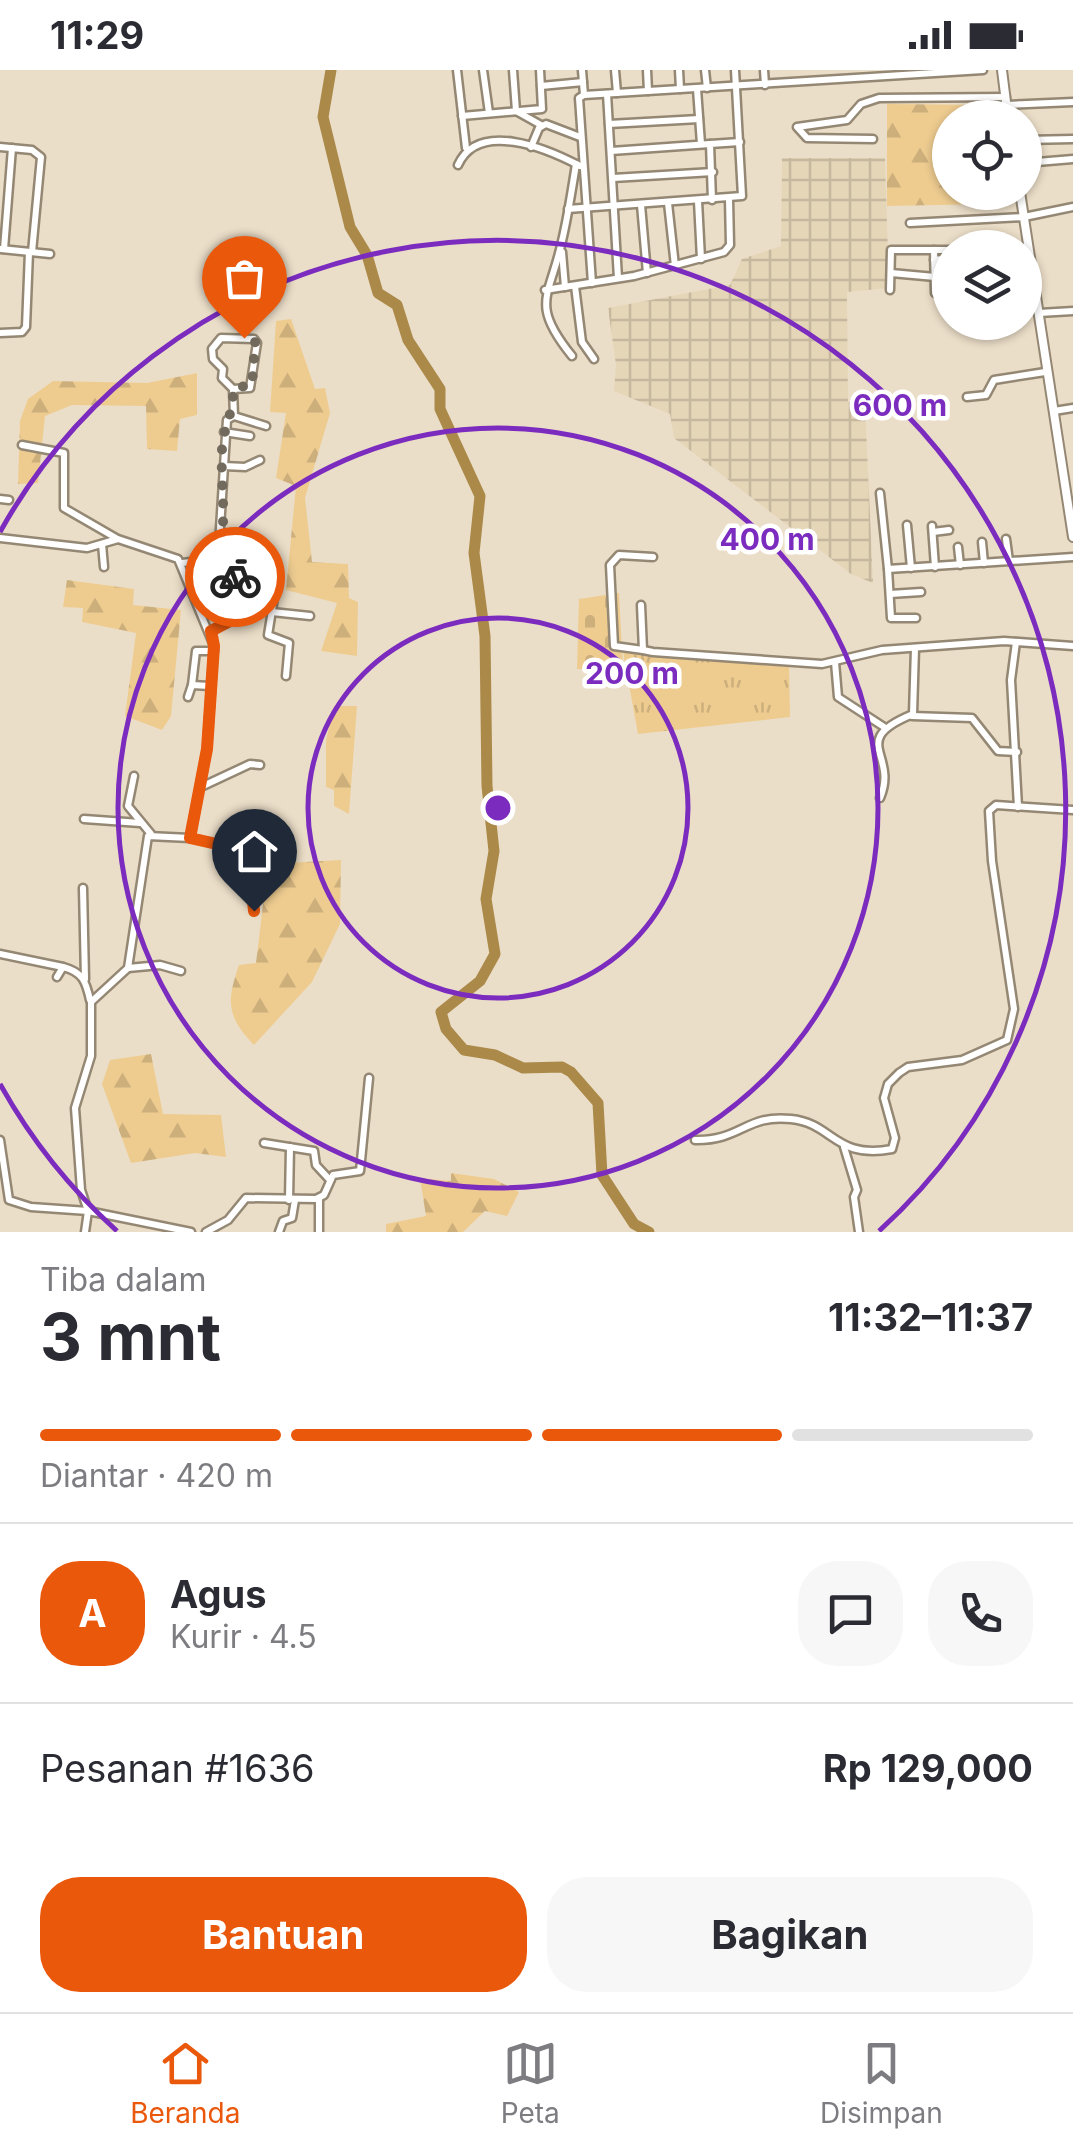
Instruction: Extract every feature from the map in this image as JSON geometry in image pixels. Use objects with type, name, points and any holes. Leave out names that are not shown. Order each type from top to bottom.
[{"type":"street","points":[[458,70],[466,148],[458,165]]},
{"type":"street","points":[[483,70],[489,114]]},
{"type":"street","points":[[512,70],[516,112]]},
{"type":"street","points":[[462,116],[543,108],[540,70]]},
{"type":"street","points":[[584,70],[586,95]]},
{"type":"street","points":[[584,70],[586,95]]},
{"type":"street","points":[[615,70],[617,93]]},
{"type":"street","points":[[647,70],[648,91]]},
{"type":"street","points":[[679,70],[680,89]]},
{"type":"street","points":[[705,70],[700,119],[714,172],[712,200]]},
{"type":"street","points":[[568,209],[742,196],[735,70]]},
{"type":"street","points":[[764,70],[765,84]]},
{"type":"street","points":[[592,283],[579,166],[579,98],[851,74],[983,70]]},
{"type":"street","points":[[1002,70],[1006,100]]},
{"type":"street","points":[[541,86],[583,82]]},
{"type":"street","points":[[607,94],[618,278]]},
{"type":"street","points":[[846,138],[847,120],[861,104],[879,98],[964,100]]},
{"type":"street","points":[[1042,102],[1073,102]]},
{"type":"street","points":[[516,112],[541,125],[580,137]]},
{"type":"street","points":[[609,124],[700,119]]},
{"type":"street","points":[[847,120],[797,127],[806,138],[873,138]]},
{"type":"street","points":[[532,147],[541,125]]},
{"type":"street","points":[[1042,140],[1073,139]]},
{"type":"street","points":[[466,148],[511,142],[579,166]]},
{"type":"street","points":[[611,151],[740,142]]},
{"type":"street","points":[[0,147],[38,152],[40,157],[26,327],[22,332],[0,333]]},
{"type":"street","points":[[12,148],[1,251],[50,254]]},
{"type":"street","points":[[1042,162],[1073,159]]},
{"type":"street","points":[[572,356],[554,334],[545,290],[562,246],[579,166]]},
{"type":"street","points":[[613,178],[714,172]]},
{"type":"street","points":[[545,290],[701,260],[728,248],[728,199]]},
{"type":"street","points":[[698,201],[701,260]]},
{"type":"street","points":[[668,203],[674,266]]},
{"type":"street","points":[[641,205],[647,272]]},
{"type":"street","points":[[910,223],[1024,218],[1073,207]]},
{"type":"street","points":[[1023,210],[1025,230]]},
{"type":"street","points":[[562,246],[565,287]]},
{"type":"street","points":[[890,290],[891,250],[932,250]]},
{"type":"street","points":[[891,273],[932,276]]},
{"type":"street","points":[[575,286],[582,342],[594,359]]},
{"type":"street","points":[[1042,314],[1073,311]]},
{"type":"street","points":[[221,338],[254,339],[258,350],[252,363],[253,384],[233,389],[226,385],[223,369],[212,359],[214,342],[221,338]]},
{"type":"street","points":[[1041,340],[1073,537]]},
{"type":"street","points":[[967,397],[986,394],[994,380],[1045,372]]},
{"type":"street","points":[[216,562],[224,432],[234,416],[233,389]]},
{"type":"street","points":[[1054,411],[1073,408]]},
{"type":"street","points":[[234,416],[266,426]]},
{"type":"street","points":[[224,432],[250,436]]},
{"type":"street","points":[[22,444],[64,453],[64,508],[118,539],[182,563],[216,562],[278,573],[268,635],[290,647],[286,676]]},
{"type":"street","points":[[224,466],[245,466],[260,460]]},
{"type":"street","points":[[880,494],[892,619],[916,618]]},
{"type":"street","points":[[907,525],[911,568]]},
{"type":"street","points":[[935,567],[932,529],[949,530]]},
{"type":"street","points":[[0,538],[87,548],[118,539]]},
{"type":"street","points":[[1006,539],[1009,561]]},
{"type":"street","points":[[982,542],[984,563]]},
{"type":"street","points":[[102,544],[104,567]]},
{"type":"street","points":[[958,547],[960,565]]},
{"type":"street","points":[[653,557],[619,555],[610,566],[614,646],[766,662],[835,662],[882,650],[1016,642],[1073,646]]},
{"type":"street","points":[[888,569],[1073,557]]},
{"type":"street","points":[[182,563],[211,631],[214,650],[202,786],[190,838]]},
{"type":"street","points":[[211,631],[228,622],[236,567]]},
{"type":"street","points":[[890,594],[921,592]]},
{"type":"street","points":[[641,604],[642,650]]},
{"type":"street","points":[[272,612],[310,616]]},
{"type":"street","points":[[1016,642],[1011,680],[1018,807]]},
{"type":"street","points":[[911,716],[916,694],[915,648]]},
{"type":"street","points":[[188,697],[196,651],[214,650]]},
{"type":"street","points":[[835,662],[838,697],[884,728]]},
{"type":"street","points":[[192,685],[210,686]]},
{"type":"street","points":[[884,728],[911,716],[972,718],[998,751],[1017,752]]},
{"type":"street","points":[[880,798],[885,776],[878,752],[884,728]]},
{"type":"street","points":[[202,786],[250,764],[260,764]]},
{"type":"street","points":[[134,776],[128,804],[150,834],[248,851],[254,911]]},
{"type":"street","points":[[695,1140],[734,1136],[753,1121],[792,1119],[814,1124],[844,1147],[892,1149],[895,1138],[885,1114],[885,1090],[908,1066],[962,1060],[986,1051],[1011,1033],[1014,1010],[992,862],[989,811],[996,805],[1073,810]]},
{"type":"street","points":[[84,818],[140,823]]},
{"type":"street","points":[[128,968],[150,834]]},
{"type":"street","points":[[83,888],[91,1056],[75,1108],[82,1190],[88,1211],[85,1232]]},
{"type":"street","points":[[0,954],[62,968],[86,979]]},
{"type":"street","points":[[91,1002],[128,968],[160,964],[181,970]]},
{"type":"street","points":[[57,977],[62,968]]},
{"type":"street","points":[[329,1179],[360,1171],[361,1120],[369,1078]]},
{"type":"street","points":[[0,1140],[8,1200],[59,1212],[88,1211],[192,1232]]},
{"type":"street","points":[[264,1143],[314,1152],[316,1165],[329,1179]]},
{"type":"street","points":[[279,1232],[285,1219],[292,1218],[290,1147]]},
{"type":"street","points":[[844,1147],[857,1190],[854,1196],[859,1232]]},
{"type":"street","points":[[319,1232],[320,1198],[329,1179]]},
{"type":"street","points":[[206,1232],[215,1231],[246,1198],[320,1198]]},
{"type":"shaded area","points":[[782,158],[885,158],[889,288],[847,292],[848,402],[865,404],[873,583],[851,574],[674,438],[670,414],[614,391],[616,365],[608,308],[730,285],[742,259],[781,246]]},
{"type":"green space","points":[[887,104],[932,104],[932,205],[887,206]]},
{"type":"green space","points":[[291,319],[315,389],[325,388],[330,413],[305,498],[312,562],[348,564],[349,598],[358,602],[357,656],[321,651],[337,603],[286,590],[296,486],[276,478],[286,413],[270,412],[276,321]]},
{"type":"green space","points":[[197,373],[197,415],[180,419],[177,451],[147,449],[146,406],[72,405],[45,416],[38,483],[18,484],[20,421],[28,399],[53,381],[147,383]]},
{"type":"green space","points":[[67,580],[134,589],[133,605],[181,610],[171,716],[162,730],[125,716],[136,633],[82,622],[83,608],[63,607]]},
{"type":"green space","points":[[619,593],[623,669],[577,669],[579,599]]},
{"type":"green space","points":[[623,652],[789,660],[790,717],[638,734]]},
{"type":"green space","points":[[334,706],[357,706],[349,814],[334,806],[334,790],[326,787],[326,740]]},
{"type":"green space","points":[[276,854],[287,863],[341,860],[340,924],[312,982],[254,1045],[234,1017],[232,989],[239,965],[256,963],[265,888],[254,860]]},
{"type":"green space","points":[[151,1054],[163,1114],[221,1115],[226,1157],[195,1153],[131,1163],[102,1084],[110,1060]]},
{"type":"green space","points":[[451,1173],[494,1179],[519,1192],[507,1216],[485,1211],[463,1232],[386,1232],[386,1224],[426,1216],[420,1178],[451,1181]]},
{"type":"waterway","points":[[331,70],[323,117],[350,227],[367,255],[378,293],[397,305],[408,340],[440,389],[440,409],[480,496],[474,553],[485,636],[487,786],[494,851],[486,899],[495,954],[480,981],[441,1012],[446,1029],[464,1050],[495,1055],[523,1068],[562,1067],[571,1072],[598,1103],[602,1175],[634,1224],[649,1232]]},
{"type":"way so far","points":[[235,577],[236,567],[216,562],[225,486],[224,432],[230,416],[234,416],[233,389],[250,388],[253,384],[252,363],[258,350],[254,339],[244,338]]},
{"type":"route","points":[[235,577],[228,622],[211,631],[214,646],[207,749],[190,838],[241,848],[252,855],[254,911]]}]
